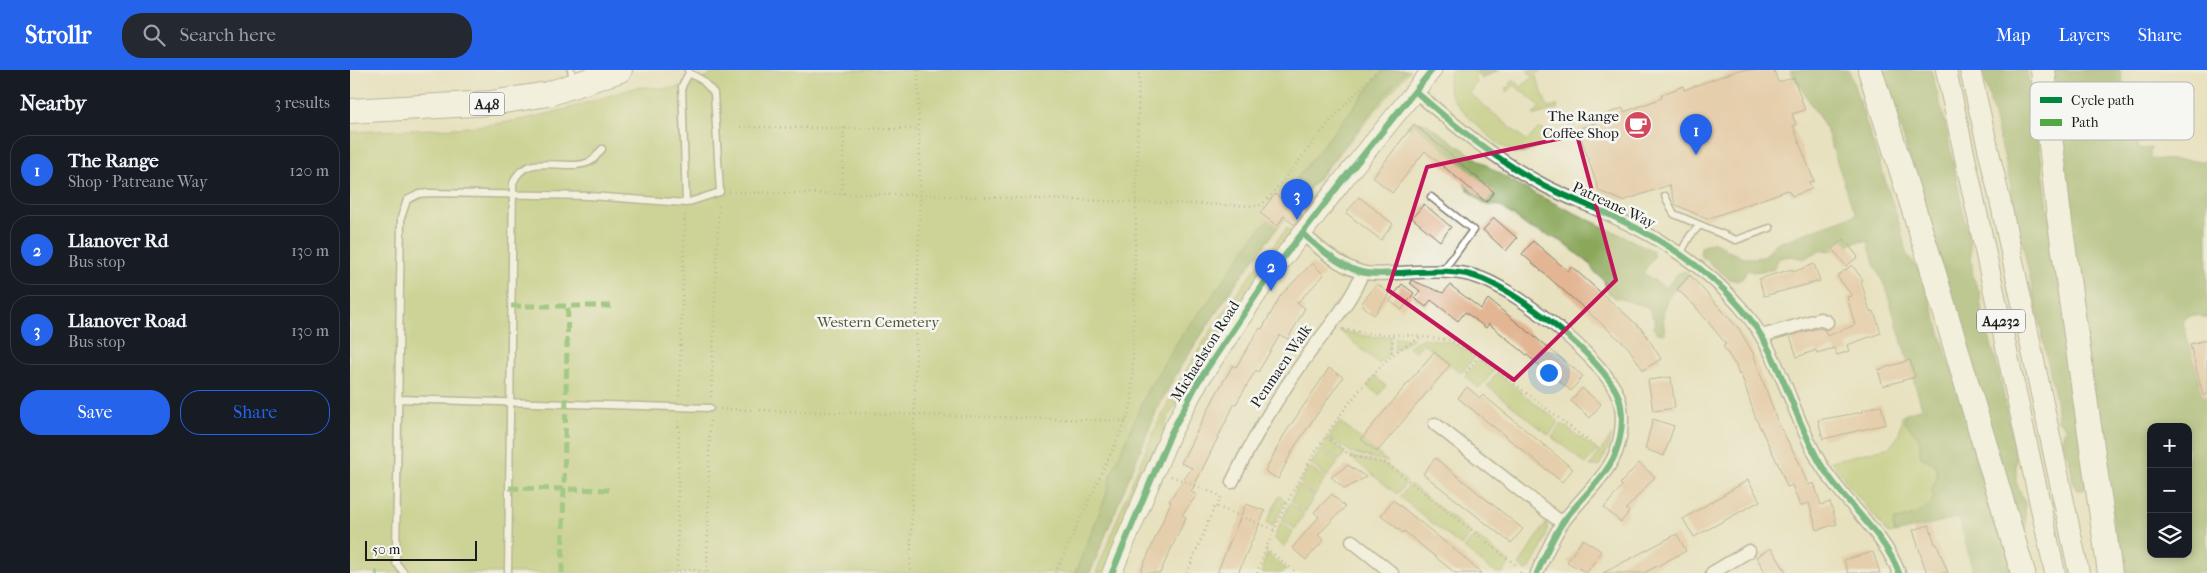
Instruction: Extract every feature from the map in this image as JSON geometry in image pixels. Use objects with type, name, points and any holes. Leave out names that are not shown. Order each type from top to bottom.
[{"type":"highway","name":"A48","points":[[350,112],[491,103],[548,94],[573,78],[620,70]]},
{"type":"highway","points":[[1870,70],[1931,264],[2023,573]]},
{"type":"highway","points":[[2051,140],[2058,209],[2110,573]]},
{"type":"main road","name":"A4232","points":[[1946,70],[2055,573]]},
{"type":"main road","name":"A4232","points":[[1970,70],[2000,200],[2078,573]]},
{"type":"street","name":"Michaelston Road","points":[[1112,573],[1171,433],[1198,382],[1244,313],[1302,233],[1432,70]]},
{"type":"street","name":"Patreane Way","points":[[1415,90],[1464,132],[1518,171],[1562,194],[1636,228],[1680,254],[1730,296],[1762,336],[1822,466],[1836,488],[1890,554],[1899,573]]},
{"type":"street","points":[[1302,233],[1334,258],[1349,268],[1362,273],[1453,271],[1475,276],[1494,284],[1516,297],[1579,347],[1611,383],[1623,413],[1621,434],[1614,458],[1562,523],[1537,573]]},
{"type":"street","name":"Penmaen Walk","points":[[1232,482],[1264,421],[1292,377],[1355,292],[1362,273]]},
{"type":"street","points":[[1762,336],[1820,319],[1827,322]]},
{"type":"street","points":[[1436,424],[1562,523]]},
{"type":"street","points":[[1352,541],[1392,573]]},
{"type":"street","points":[[1712,573],[1732,568],[1748,551]]},
{"type":"lane","points":[[404,573],[396,563],[396,556],[401,218],[407,200],[419,194],[512,195],[590,196],[686,203],[720,192],[714,93],[702,80],[689,71],[682,86],[686,203]]},
{"type":"lane","points":[[508,573],[512,195],[515,178],[528,167],[588,162],[596,157],[602,149]]},
{"type":"lane","points":[[1665,196],[1674,214],[1736,240],[1770,228]]},
{"type":"lane","points":[[1430,197],[1473,230],[1442,272]]},
{"type":"lane","points":[[1680,254],[1690,236],[1700,225]]},
{"type":"lane","points":[[398,399],[710,408]]},
{"type":"path","points":[[910,573],[920,195],[918,70]]},
{"type":"path","points":[[1055,573],[1126,421],[1132,402],[1139,70]]},
{"type":"path","points":[[686,203],[676,572],[708,573],[710,408],[720,192],[920,195],[1259,206],[1267,200],[1320,133],[1377,70]]},
{"type":"path","points":[[740,127],[919,129]]},
{"type":"path","points":[[842,194],[844,128]]},
{"type":"path","points":[[1339,327],[1355,332],[1421,336],[1450,340],[1479,356],[1600,450]]},
{"type":"path","points":[[1391,357],[1393,334]]},
{"type":"path","points":[[1257,573],[1266,548],[1297,483],[1326,437],[1353,400],[1391,357],[1421,336]]},
{"type":"path","points":[[1464,375],[1479,356]]},
{"type":"path","points":[[710,408],[1126,421]]},
{"type":"path","points":[[1326,437],[1350,455],[1386,463],[1516,565]]},
{"type":"path","points":[[1155,470],[1221,496],[1187,573]]},
{"type":"path","points":[[1217,507],[1275,530]]},
{"type":"path","points":[[1266,548],[1297,573]]},
{"type":"highlighted area","points":[[1577,135],[1616,280],[1514,380],[1388,290],[1427,167]]},
{"type":"green space","name":"Western Cemetery","points":[[716,70],[1410,70],[1284,219],[1231,290],[1181,366],[1158,407],[1090,573],[350,573],[350,132],[460,128],[503,123],[552,113],[634,88],[684,86],[702,80]]},
{"type":"green space","points":[[1383,70],[1406,70],[1284,219],[1231,290],[1181,366],[1158,407],[1090,573],[1075,573],[1106,496],[1111,475],[1148,389],[1183,333],[1208,302],[1256,233],[1274,214],[1292,184]]},
{"type":"green space","points":[[1452,70],[1478,70],[1478,74],[1474,78],[1477,82],[1469,93],[1527,141],[1538,129],[1545,130],[1547,136],[1538,146],[1524,153],[1515,153],[1499,144],[1460,108],[1450,93],[1449,78]]},
{"type":"green space","points":[[1478,70],[1499,70],[1482,79],[1478,74]]},
{"type":"green space","points":[[1527,70],[1543,70],[1535,74],[1548,108],[1558,105],[1557,109],[1533,115],[1540,106],[1514,85],[1507,93],[1506,88],[1514,80],[1521,87],[1533,77]]},
{"type":"green space","points":[[1790,70],[1849,70],[1901,229],[1906,253],[1923,277],[2014,573],[1973,573],[1959,517],[1895,533],[1893,526],[1895,520],[1918,514],[1931,503],[1934,498],[1931,489],[1935,483],[1937,470],[1934,463],[1922,458],[1919,438],[1904,421],[1906,413],[1922,408],[1886,289],[1874,264],[1868,241],[1855,242],[1842,250],[1820,251],[1803,259],[1792,256],[1779,258],[1773,270],[1753,272],[1747,270],[1743,278],[1737,281],[1729,279],[1700,255],[1701,247],[1713,242],[1720,244],[1728,251],[1747,258],[1764,257],[1775,244],[1857,214],[1852,206],[1826,129]]},
{"type":"green space","points":[[1883,70],[1931,70],[1945,122],[1970,245],[1973,277],[1980,293],[1981,306],[2000,377],[2016,458],[2016,482],[2025,503],[2026,532],[2022,532]]},
{"type":"green space","points":[[1982,70],[2027,70],[2030,90],[2030,140],[2039,140],[2087,483],[2084,490],[2077,490],[2073,484],[2070,462],[2062,442],[2065,426],[2058,421],[2056,401],[2004,156]]},
{"type":"green space","points":[[2054,70],[2120,70],[2123,82],[2055,82]]},
{"type":"green space","points":[[1414,122],[1424,122],[1492,169],[1531,192],[1652,250],[1654,257],[1643,273],[1666,288],[1677,274],[1685,271],[1689,275],[1670,295],[1665,306],[1665,334],[1658,333],[1653,328],[1655,322],[1646,307],[1614,297],[1608,293],[1603,279],[1594,272],[1590,264],[1561,241],[1528,227],[1500,206],[1486,205],[1468,190],[1457,170],[1407,126]]},
{"type":"green space","points":[[2062,140],[2137,140],[2139,149],[2151,148],[2150,159],[2205,161],[2207,156],[2207,319],[2198,315],[2188,316],[2183,322],[2207,404],[2207,573],[2121,573],[2081,311]]},
{"type":"green space","points":[[1346,158],[1306,214],[1301,209]]},
{"type":"green space","points":[[1287,228],[1292,232],[1249,288],[1170,414],[1104,573],[1096,573],[1144,454],[1175,390],[1220,318]]},
{"type":"green space","points":[[1339,330],[1364,336],[1391,337],[1389,354],[1379,364]]},
{"type":"green space","points":[[1395,337],[1413,338],[1394,351]]},
{"type":"green space","points":[[1422,338],[1451,342],[1476,356],[1461,373],[1423,343],[1415,352],[1409,346]]},
{"type":"green space","points":[[1479,359],[1494,371],[1479,388],[1465,376]]},
{"type":"green space","points":[[1497,373],[1559,422],[1549,435],[1487,386]]},
{"type":"green space","points":[[1375,376],[1386,386],[1379,395],[1367,386]]},
{"type":"green space","points":[[1912,411],[1959,517],[1889,534],[1831,461],[1890,447],[1899,435],[1902,416]]},
{"type":"green space","points":[[1340,422],[1388,462],[1352,453],[1329,437]]},
{"type":"green space","points":[[1562,424],[1597,450],[1586,464],[1552,437]]},
{"type":"green space","points":[[1612,435],[1608,449],[1599,466],[1590,466]]},
{"type":"green space","points":[[1328,439],[1345,453],[1339,461],[1322,447]]},
{"type":"green space","points":[[1321,449],[1338,463],[1327,477],[1311,464]]},
{"type":"green space","points":[[1349,456],[1386,465],[1407,482],[1397,494]]},
{"type":"green space","points":[[1309,467],[1325,479],[1315,495],[1300,483]]},
{"type":"green space","points":[[1410,484],[1471,533],[1461,546],[1400,497]]},
{"type":"green space","points":[[1298,485],[1314,496],[1305,512],[1291,501]]},
{"type":"green space","points":[[1279,496],[1286,500],[1273,526],[1266,524]]},
{"type":"green space","points":[[1290,503],[1304,514],[1295,529],[1282,520]]},
{"type":"green space","points":[[1281,522],[1293,532],[1284,547],[1274,538]]},
{"type":"green space","points":[[1546,523],[1547,533],[1545,539],[1530,568],[1526,571],[1519,565]]},
{"type":"green space","points":[[1475,535],[1510,563],[1503,573],[1495,573],[1464,548]]},
{"type":"green space","points":[[1267,553],[1286,569],[1282,573],[1261,573]]},
{"type":"building","points":[[1739,70],[1774,70],[1778,82],[1794,78],[1805,110],[1792,114],[1796,125],[1793,126],[1814,181],[1809,182],[1812,189],[1792,196],[1788,190],[1707,219],[1676,205],[1669,185],[1623,201],[1599,191],[1578,129],[1603,120],[1601,116],[1623,108],[1624,112],[1662,98],[1661,95],[1683,86],[1684,90]]},
{"type":"building","points":[[1414,124],[1494,192],[1486,202],[1425,151],[1392,193],[1373,177]]},
{"type":"building","points":[[1275,194],[1302,215],[1294,225],[1284,216],[1277,226],[1260,213]]},
{"type":"building","points":[[1359,197],[1393,224],[1381,240],[1346,213]]},
{"type":"building","points":[[1424,204],[1451,227],[1440,241],[1412,218]]},
{"type":"building","points":[[1494,218],[1517,238],[1506,251],[1483,230]]},
{"type":"building","points":[[1844,239],[1858,257],[1846,266],[1832,248]]},
{"type":"building","points":[[1533,241],[1568,271],[1572,267],[1643,330],[1661,359],[1643,370],[1628,347],[1522,254]]},
{"type":"building","points":[[1312,263],[1324,275],[1297,303],[1305,308],[1288,339],[1280,335],[1258,372],[1256,370],[1235,403],[1191,492],[1197,495],[1182,515],[1186,517],[1160,573],[1140,573],[1171,502],[1169,501],[1192,468],[1181,463],[1215,396],[1233,365],[1236,367],[1260,328],[1262,329],[1281,295]]},
{"type":"building","points":[[1814,264],[1820,281],[1764,296],[1759,279],[1792,269],[1793,272]]},
{"type":"building","points":[[1852,265],[1863,280],[1861,281],[1870,312],[1874,311],[1881,333],[1847,345],[1849,351],[1837,355],[1834,348],[1817,353],[1816,350],[1797,357],[1790,336],[1819,328],[1825,330],[1827,336],[1855,325],[1847,297],[1852,296],[1837,276]]},
{"type":"building","points":[[1690,275],[1739,329],[1753,353],[1778,423],[1799,462],[1808,485],[1814,483],[1821,505],[1830,502],[1837,524],[1817,530],[1809,503],[1800,506],[1792,485],[1787,487],[1780,468],[1756,419],[1741,374],[1739,375],[1736,366],[1723,346],[1726,344],[1695,306],[1677,289]]},
{"type":"building","points":[[1411,280],[1443,293],[1450,285],[1481,309],[1488,299],[1583,376],[1571,391],[1489,324],[1486,328],[1465,312],[1458,321],[1431,300],[1426,307],[1414,298],[1420,291],[1410,283]]},
{"type":"building","points":[[1377,284],[1390,294],[1374,315],[1361,304]]},
{"type":"building","points":[[1402,284],[1414,293],[1402,310],[1390,301]]},
{"type":"building","points":[[2207,340],[2207,395],[2203,395],[2190,344]]},
{"type":"building","points":[[1434,352],[1450,365],[1377,452],[1361,439]]},
{"type":"building","points":[[1910,360],[1915,377],[1883,386],[1878,370]]},
{"type":"building","points":[[1329,368],[1343,377],[1295,446],[1278,479],[1265,471],[1284,435]]},
{"type":"building","points":[[1671,377],[1675,408],[1653,411],[1648,380]]},
{"type":"building","points":[[1467,387],[1480,398],[1483,395],[1573,469],[1562,482],[1458,398]]},
{"type":"building","points":[[1582,388],[1601,404],[1590,418],[1571,401]]},
{"type":"building","points":[[1881,405],[1886,424],[1823,439],[1818,420],[1863,412],[1863,410]]},
{"type":"building","points":[[1653,419],[1674,426],[1664,456],[1645,449]]},
{"type":"building","points":[[1435,458],[1523,529],[1511,543],[1423,474]]},
{"type":"building","points":[[1639,463],[1655,477],[1626,509],[1629,512],[1621,522],[1604,508],[1622,486],[1620,484]]},
{"type":"building","points":[[1348,465],[1366,477],[1345,489],[1331,477]]},
{"type":"building","points":[[1748,480],[1760,501],[1694,537],[1683,519]]},
{"type":"building","points":[[1332,494],[1345,507],[1318,535],[1324,540],[1306,560],[1292,548],[1319,517],[1314,512]]},
{"type":"building","points":[[1393,500],[1481,573],[1455,573],[1404,531],[1403,533],[1381,515]]},
{"type":"building","points":[[1246,504],[1265,511],[1238,573],[1217,573]]},
{"type":"building","points":[[1929,525],[1948,573],[1927,573],[1913,530]]},
{"type":"building","points":[[1677,534],[1686,551],[1644,573],[1603,573]]},
{"type":"building","points":[[1583,539],[1601,551],[1587,573],[1567,562]]},
{"type":"building","points":[[1771,548],[1787,573],[1766,573],[1756,557]]},
{"type":"building","points":[[1873,552],[1880,573],[1848,573],[1844,560]]},
{"type":"marked path","points":[[562,573],[568,304]]},
{"type":"marked path","points":[[511,306],[615,306]]},
{"type":"marked path","points":[[509,488],[613,490]]},
{"type":"cycle path","points":[[1112,573],[1171,433],[1198,382],[1267,279],[1343,180],[1432,70]]},
{"type":"cycle path","points":[[1415,91],[1461,130],[1510,166],[1554,190],[1606,213],[1667,245],[1699,268],[1729,294],[1755,326],[1767,345],[1820,463],[1840,491],[1873,530],[1892,558],[1899,573]]},
{"type":"cycle path","points":[[1302,233],[1337,261],[1361,272],[1369,274],[1455,272],[1474,276],[1491,283],[1512,294],[1556,326],[1578,345],[1610,382],[1621,404],[1622,422],[1618,446],[1602,476],[1563,522],[1537,573]]},
{"type":"place","name":"The Range Coffee Shop","points":[[1638,125]]},
{"type":"place","name":"The Range","points":[[1696,155]]},
{"type":"place","name":"Llanover Road","points":[[1297,220]]},
{"type":"place","name":"Llanover Rd","points":[[1271,291]]}]
